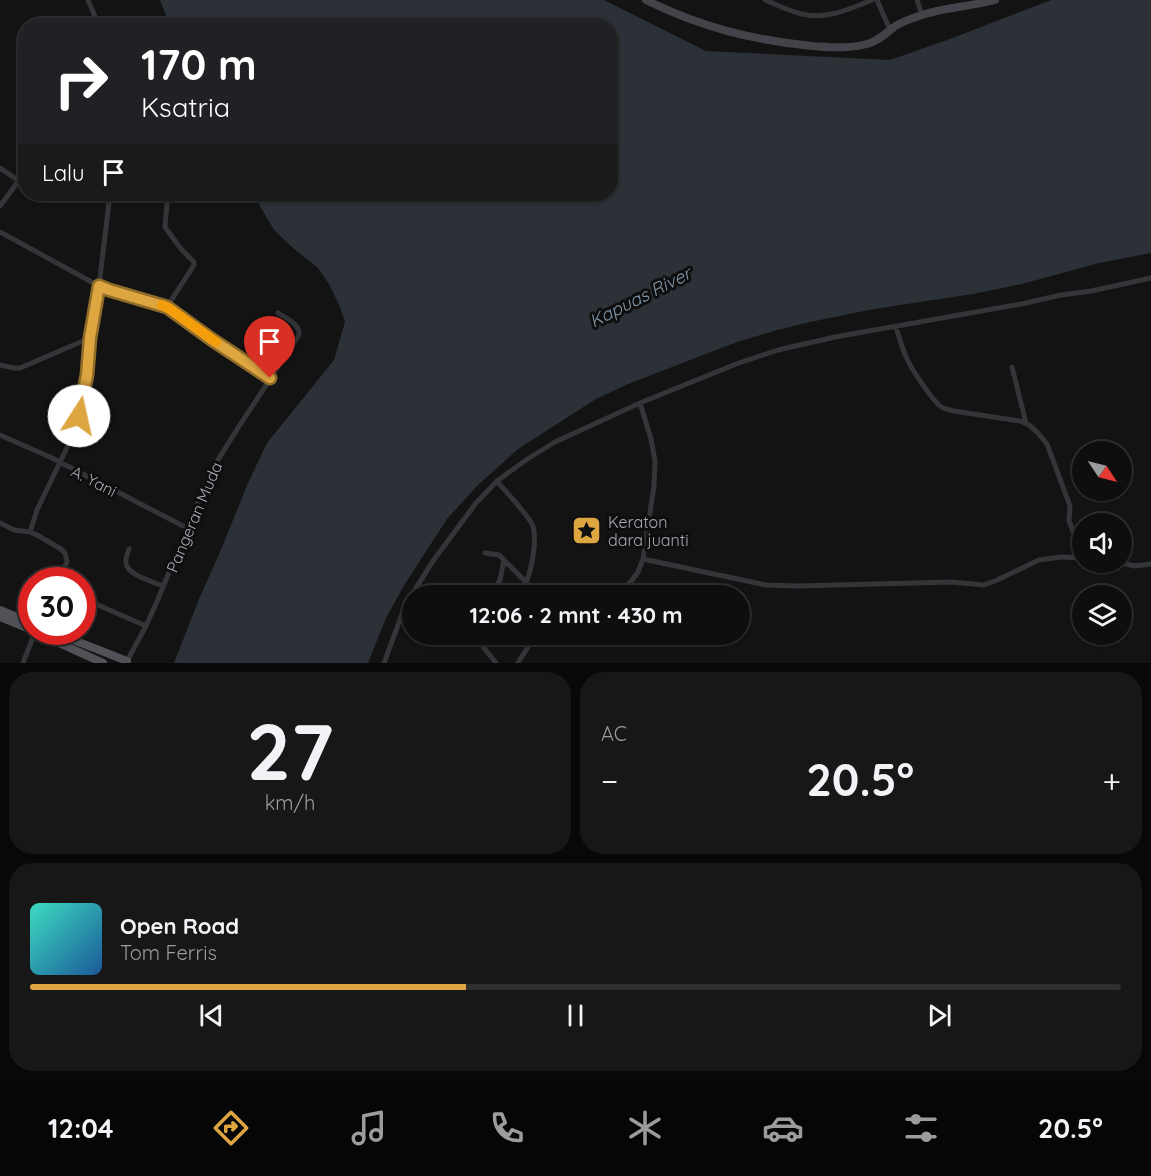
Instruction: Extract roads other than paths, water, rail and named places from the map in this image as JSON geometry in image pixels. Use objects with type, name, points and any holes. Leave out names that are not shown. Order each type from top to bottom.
[{"type":"main road","points":[[0,610],[18,617]]},
{"type":"main road","points":[[0,617],[18,624]]},
{"type":"main road","points":[[64,645],[103,663]]},
{"type":"main road","points":[[84,645],[126,662]]},
{"type":"street","points":[[88,0],[96,18]]},
{"type":"street","points":[[646,0],[678,15],[749,37],[777,43],[834,48],[866,45],[876,41],[899,24],[954,5],[972,5],[994,0]]},
{"type":"street","points":[[765,0],[801,14],[818,15],[841,12],[872,0]]},
{"type":"street","points":[[877,0],[890,30]]},
{"type":"street","points":[[917,0],[922,15]]},
{"type":"street","points":[[0,168],[18,180]]},
{"type":"street","points":[[0,206],[18,182]]},
{"type":"street","points":[[30,532],[37,510],[73,435],[79,416],[87,375],[109,201]]},
{"type":"street","points":[[167,201],[165,227],[194,262],[167,307]]},
{"type":"street","points":[[0,232],[99,286],[167,307],[270,378]]},
{"type":"street","points":[[384,663],[402,614],[416,588],[464,518],[482,495],[497,481],[555,442],[640,403],[761,355],[823,339],[1091,291],[1151,278]]},
{"type":"street","name":"Pangeran Muda","points":[[126,662],[164,586],[211,471],[297,340],[299,331],[295,324],[278,313]]},
{"type":"street","points":[[896,327],[914,371],[940,406],[947,410],[1026,423],[1042,436],[1051,453],[1070,506],[1069,521],[1072,529]]},
{"type":"street","points":[[0,365],[20,368],[90,338]]},
{"type":"street","points":[[1012,366],[1026,423]]},
{"type":"street","points":[[627,585],[638,572],[643,559],[654,486],[655,461],[640,403]]},
{"type":"street","name":"A. Yani","points":[[0,435],[187,528]]},
{"type":"street","points":[[497,481],[532,525],[533,550],[526,582]]},
{"type":"street","points":[[0,523],[14,530],[30,532],[54,544],[65,553],[66,567]]},
{"type":"street","points":[[129,549],[126,567],[135,574],[164,586]]},
{"type":"street","points":[[485,553],[496,554],[529,585]]},
{"type":"street","points":[[643,559],[773,585],[828,586],[952,582],[984,585],[1039,560],[1072,557]]},
{"type":"street","points":[[497,585],[500,580],[504,560]]},
{"type":"street","points":[[1132,565],[1151,564]]},
{"type":"street","points":[[96,604],[146,626]]},
{"type":"street","points":[[23,663],[29,645]]},
{"type":"street","points":[[480,645],[496,663]]},
{"type":"street","points":[[518,663],[529,645]]},
{"type":"water","name":"Kapuas River","points":[[160,0],[604,0],[706,51],[890,60],[1051,0],[1151,0],[1151,253],[1099,263],[1022,284],[874,309],[774,331],[737,342],[628,384],[596,399],[518,449],[478,485],[447,519],[404,585],[402,585],[368,663],[174,663],[248,483],[267,443],[334,360],[345,322],[329,284],[318,268],[274,230],[257,201],[618,201],[618,18],[167,18]]},
{"type":"place","name":"Keraton dara juanti","points":[[587,531]]}]
